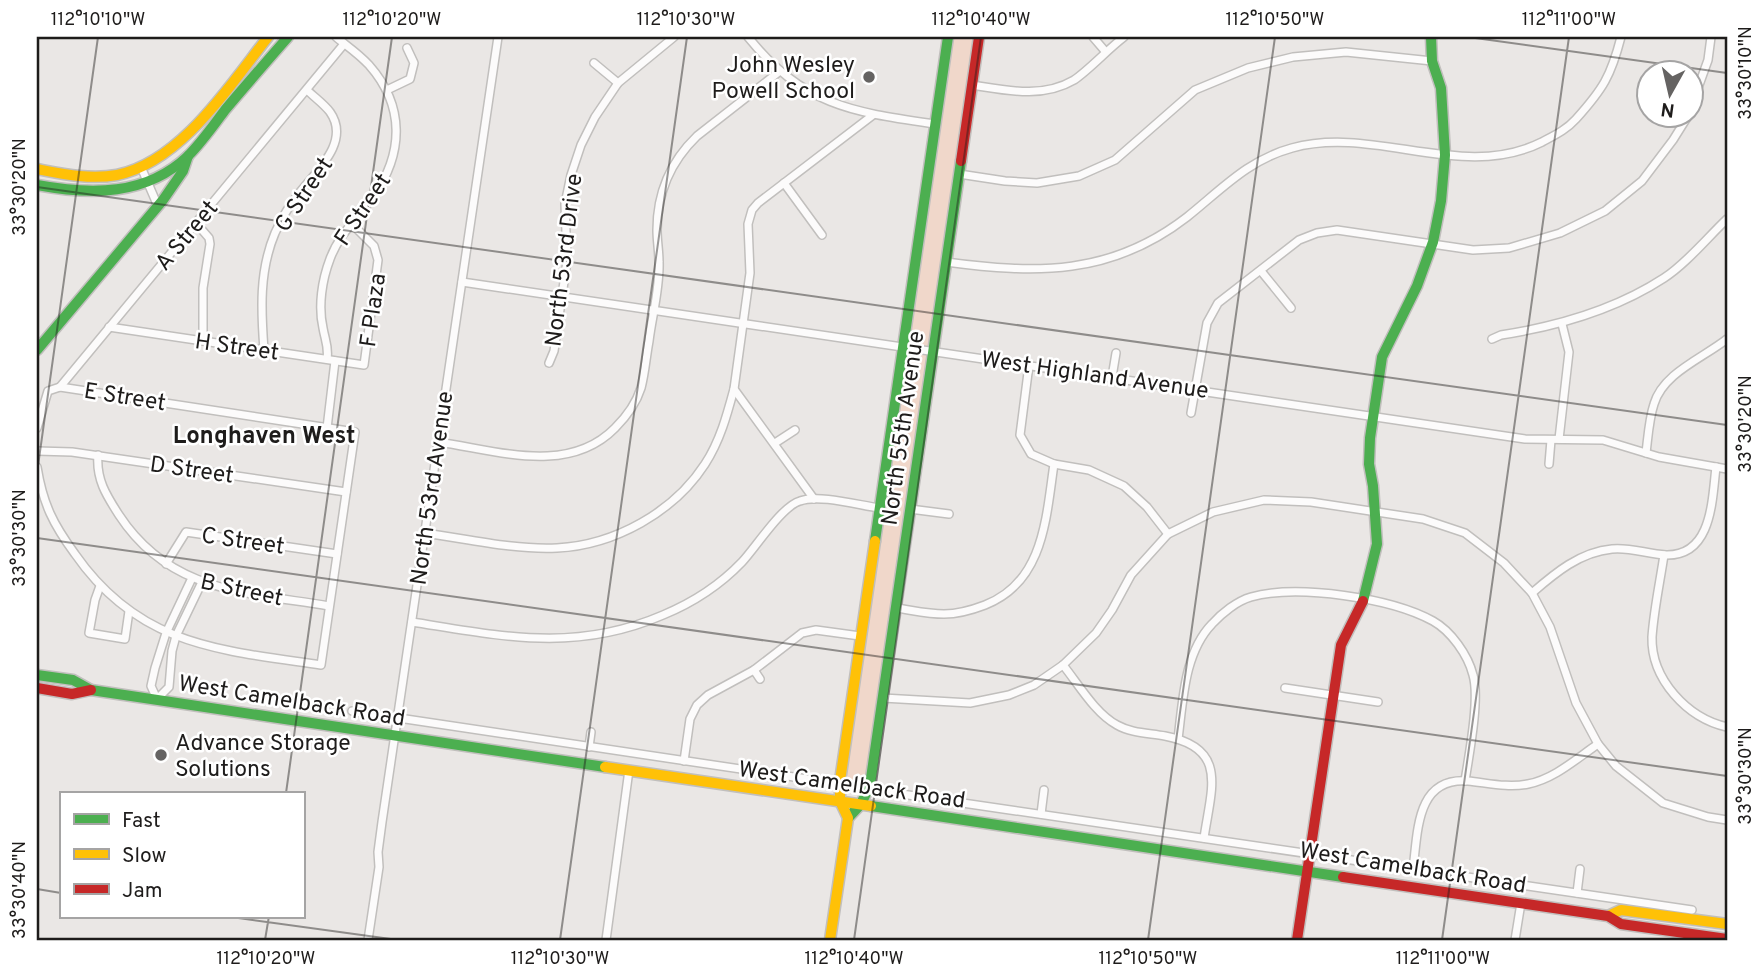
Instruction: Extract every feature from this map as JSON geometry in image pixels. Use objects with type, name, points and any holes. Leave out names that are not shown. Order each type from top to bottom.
[{"type":"street","points":[[37,169],[92,177],[125,173],[163,156],[178,144],[268,37]]},
{"type":"street","points":[[37,185],[99,193],[149,183],[171,170],[188,155],[288,37]]},
{"type":"street","name":"F Street","points":[[327,428],[331,360],[321,316],[325,274],[336,244],[384,180],[395,153],[395,119],[387,90],[367,62],[336,37]]},
{"type":"street","name":"North 53rd Avenue","points":[[368,940],[395,736],[498,37]]},
{"type":"street","name":"North 53rd Drive","points":[[549,363],[554,351],[566,261],[564,218],[571,175],[587,132],[618,83],[674,37]]},
{"type":"street","points":[[748,37],[780,71],[821,98],[873,115],[935,124]]},
{"type":"street","name":"North 55th Avenue","points":[[948,37],[840,781],[840,801],[848,818],[861,804],[870,785],[979,37]]},
{"type":"street","points":[[1093,37],[1105,51]]},
{"type":"street","points":[[972,85],[1033,92],[1074,80],[1124,37]]},
{"type":"street","points":[[1297,940],[1341,645],[1364,599],[1374,567],[1377,544],[1369,464],[1382,357],[1417,286],[1433,242],[1441,201],[1445,155],[1441,88],[1432,61],[1431,37]]},
{"type":"street","points":[[946,262],[1026,271],[1069,268],[1105,259],[1175,226],[1255,162],[1299,146],[1324,142],[1355,142],[1445,155],[1494,157],[1527,150],[1565,130],[1597,97],[1613,68],[1621,37]]},
{"type":"street","points":[[1704,71],[1711,37]]},
{"type":"street","name":"A Street","points":[[37,428],[48,391],[60,387],[344,44]]},
{"type":"street","points":[[387,90],[410,79],[414,63],[407,48]]},
{"type":"street","points":[[959,174],[1037,183],[1079,176],[1115,160],[1195,90],[1248,68],[1293,57],[1346,52],[1432,61]]},
{"type":"street","points":[[594,63],[618,83]]},
{"type":"street","points":[[438,442],[542,457],[569,455],[596,444],[622,421],[636,400],[644,376],[660,264],[658,209],[668,171],[685,147],[697,136],[780,71]]},
{"type":"street","name":"G Street","points":[[264,350],[261,295],[264,269],[272,241],[289,207],[331,153],[335,140],[335,124],[331,113],[307,90]]},
{"type":"street","points":[[425,533],[522,547],[556,548],[595,542],[631,528],[665,507],[694,479],[722,431],[734,389],[750,273],[750,217],[758,203],[873,115]]},
{"type":"street","points":[[1191,413],[1207,323],[1218,303],[1299,240],[1317,233],[1337,230],[1473,250],[1509,248],[1560,233],[1605,211],[1642,181],[1679,130]]},
{"type":"street","points":[[37,350],[183,171],[188,155]]},
{"type":"street","points":[[141,167],[157,204]]},
{"type":"street","points":[[784,183],[822,235]]},
{"type":"street","points":[[1492,339],[1562,324],[1613,306],[1666,277],[1727,219]]},
{"type":"street","points":[[196,223],[206,234],[210,244],[203,288],[203,341]]},
{"type":"street","name":"F Plaza","points":[[351,223],[374,246],[378,260],[364,365]]},
{"type":"street","points":[[1261,271],[1291,308]]},
{"type":"street","name":"West Highland Avenue","points":[[462,282],[1525,439],[1602,440],[1685,463],[1727,469]]},
{"type":"street","points":[[1549,464],[1569,352],[1562,324]]},
{"type":"street","name":"H Street","points":[[110,327],[364,365]]},
{"type":"street","points":[[1646,453],[1653,405],[1661,388],[1724,342],[1727,354]]},
{"type":"street","points":[[1112,377],[1116,353]]},
{"type":"street","points":[[1029,365],[1020,435],[1031,454],[1054,464],[1090,470],[1124,486],[1147,507],[1168,534]]},
{"type":"street","name":"E Street","points":[[60,387],[355,432],[346,492]]},
{"type":"street","points":[[734,389],[814,499]]},
{"type":"street","points":[[775,443],[795,430]]},
{"type":"street","name":"D Street","points":[[37,451],[98,455],[346,492]]},
{"type":"street","name":"B Street","points":[[98,455],[98,476],[112,505],[136,538],[166,564],[215,588],[329,606]]},
{"type":"street","points":[[896,608],[944,614],[968,611],[1000,599],[1027,573],[1037,552],[1044,529],[1054,464]]},
{"type":"street","points":[[37,467],[42,494],[55,526],[86,571],[129,611],[166,633],[219,649],[321,665],[346,492]]},
{"type":"street","points":[[1532,593],[1562,567],[1591,553],[1633,549],[1664,555],[1692,549],[1707,525],[1716,467]]},
{"type":"street","points":[[412,622],[499,636],[548,640],[591,636],[663,615],[699,596],[740,564],[788,506],[801,500],[814,499],[879,508]]},
{"type":"street","points":[[883,698],[970,703],[1009,695],[1034,685],[1063,665],[1096,633],[1131,575],[1168,534],[1213,512],[1264,500],[1311,502],[1374,511],[1423,519],[1465,533],[1504,563],[1532,593],[1550,627],[1576,703],[1598,744],[1616,766],[1663,803],[1707,817],[1727,820]]},
{"type":"street","points":[[910,509],[949,514]]},
{"type":"street","name":"C Street","points":[[166,564],[186,532],[337,554]]},
{"type":"street","points":[[1664,555],[1652,638],[1655,659],[1678,701],[1701,717],[1727,727]]},
{"type":"street","points":[[192,578],[166,633],[151,686],[157,699],[169,687],[176,636],[202,582]]},
{"type":"street","points":[[100,586],[89,633],[125,639],[129,611]]},
{"type":"street","points":[[1178,739],[1188,670],[1198,643],[1211,625],[1228,610],[1250,597],[1293,591],[1364,599],[1412,612],[1434,622],[1452,636],[1464,656],[1474,676],[1474,719],[1465,781]]},
{"type":"street","points":[[684,761],[690,719],[697,705],[708,695],[754,670],[794,638],[808,631],[860,636]]},
{"type":"street","points":[[1063,665],[1103,715],[1114,723],[1124,729],[1193,744],[1203,753],[1211,766],[1212,778],[1204,838]]},
{"type":"street","points":[[754,670],[760,679]]},
{"type":"street","name":"West Camelback Road","points":[[37,675],[73,680],[91,690]]},
{"type":"street","name":"West Camelback Road","points":[[37,688],[72,694],[91,690],[157,699],[1608,915],[1621,924],[1727,939]]},
{"type":"street","points":[[1285,688],[1378,702]]},
{"type":"street","name":"West Camelback Road","points":[[352,711],[814,780]]},
{"type":"street","points":[[589,747],[591,732]]},
{"type":"street","points":[[1413,869],[1424,803],[1439,787],[1449,782],[1465,781],[1506,786],[1539,781],[1598,744]]},
{"type":"street","points":[[606,940],[629,770]]},
{"type":"street","points":[[1041,814],[1044,790]]},
{"type":"street","name":"West Camelback Road","points":[[881,791],[1577,893],[1727,924]]},
{"type":"street","points":[[830,940],[848,818]]},
{"type":"street","points":[[1577,893],[1580,869]]},
{"type":"street","points":[[1515,940],[1521,903]]},
{"type":"street","name":"West Camelback Road","points":[[1608,915],[1621,910],[1692,910]]},
{"type":"shaded area","points":[[952,37],[975,37],[867,777],[860,791],[846,788],[845,775]]},
{"type":"traffic: fast","points":[[37,185],[77,190],[117,189],[154,179],[172,169],[198,145],[288,37]]},
{"type":"traffic: fast","points":[[875,541],[948,37]]},
{"type":"traffic: fast","points":[[1363,601],[1377,544],[1369,464],[1370,438],[1382,357],[1417,286],[1433,242],[1441,201],[1445,155],[1441,88],[1432,61],[1431,37]]},
{"type":"traffic: fast","points":[[37,350],[163,200],[183,171],[188,156]]},
{"type":"traffic: fast","points":[[848,818],[861,804],[870,785],[961,161]]},
{"type":"traffic: fast","points":[[37,675],[73,680],[91,690],[605,767]]},
{"type":"traffic: fast","points":[[871,806],[1343,877]]},
{"type":"traffic: slow","points":[[37,169],[77,176],[117,175],[162,155],[202,119],[268,37]]},
{"type":"traffic: slow","points":[[830,940],[848,818],[840,801],[840,781],[875,541]]},
{"type":"traffic: slow","points":[[605,767],[871,806]]},
{"type":"traffic: slow","points":[[1608,916],[1621,910],[1727,924]]},
{"type":"traffic: jam","points":[[961,161],[979,37]]},
{"type":"traffic: jam","points":[[1297,940],[1341,645],[1363,601]]},
{"type":"traffic: jam","points":[[37,688],[72,694],[91,690]]},
{"type":"traffic: jam","points":[[1343,877],[1608,916],[1621,924],[1727,939]]},
{"type":"place","name":"John Wesley Powell School","points":[[869,77]]},
{"type":"place","name":"Advance Storage Solutions","points":[[161,755]]},
{"type":"district","name":"Longhaven West","points":[[264,435]]}]
